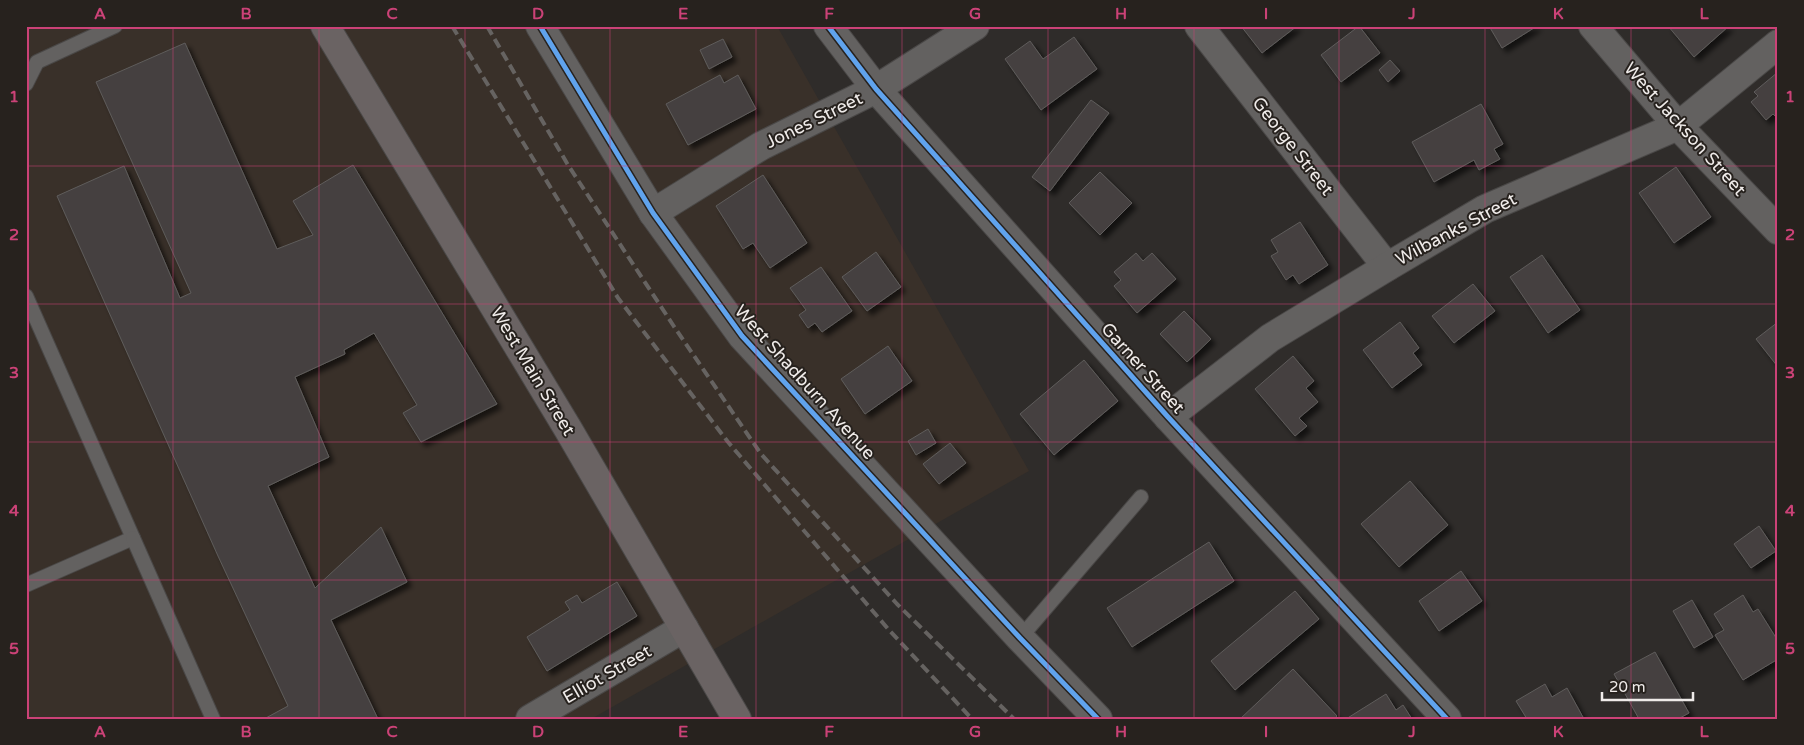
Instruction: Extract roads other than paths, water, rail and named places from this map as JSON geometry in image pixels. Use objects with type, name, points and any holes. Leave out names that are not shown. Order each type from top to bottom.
[{"type":"street","name":"West Main Street","points":[[325,26],[563,420],[738,719]]},
{"type":"street","name":"West Shadburn Avenue","points":[[540,26],[654,213],[742,336],[1020,638],[1098,719]]},
{"type":"street","name":"Garner Street","points":[[828,26],[876,89],[1168,417],[1447,719]]},
{"type":"street","name":"Jones Street","points":[[654,213],[761,146],[876,89],[975,26]]},
{"type":"street","name":"George Street","points":[[1199,26],[1387,266]]},
{"type":"street","name":"West Jackson Street","points":[[1593,26],[1678,126],[1778,230]]},
{"type":"street","name":"Wilbanks Street","points":[[1168,417],[1270,338],[1387,266],[1485,209],[1678,126],[1778,44]]},
{"type":"street","name":"Elliot Street","points":[[530,719],[684,628]]},
{"type":"lane","points":[[26,84],[37,62],[114,26]]},
{"type":"lane","points":[[26,296],[212,719]]},
{"type":"lane","points":[[1020,638],[1141,496]]},
{"type":"lane","points":[[26,585],[133,538]]},
{"type":"railway","points":[[452,26],[618,298],[728,442],[889,630],[972,719]]},
{"type":"railway","points":[[487,26],[568,165],[673,325],[761,454],[897,604],[1014,719]]}]
